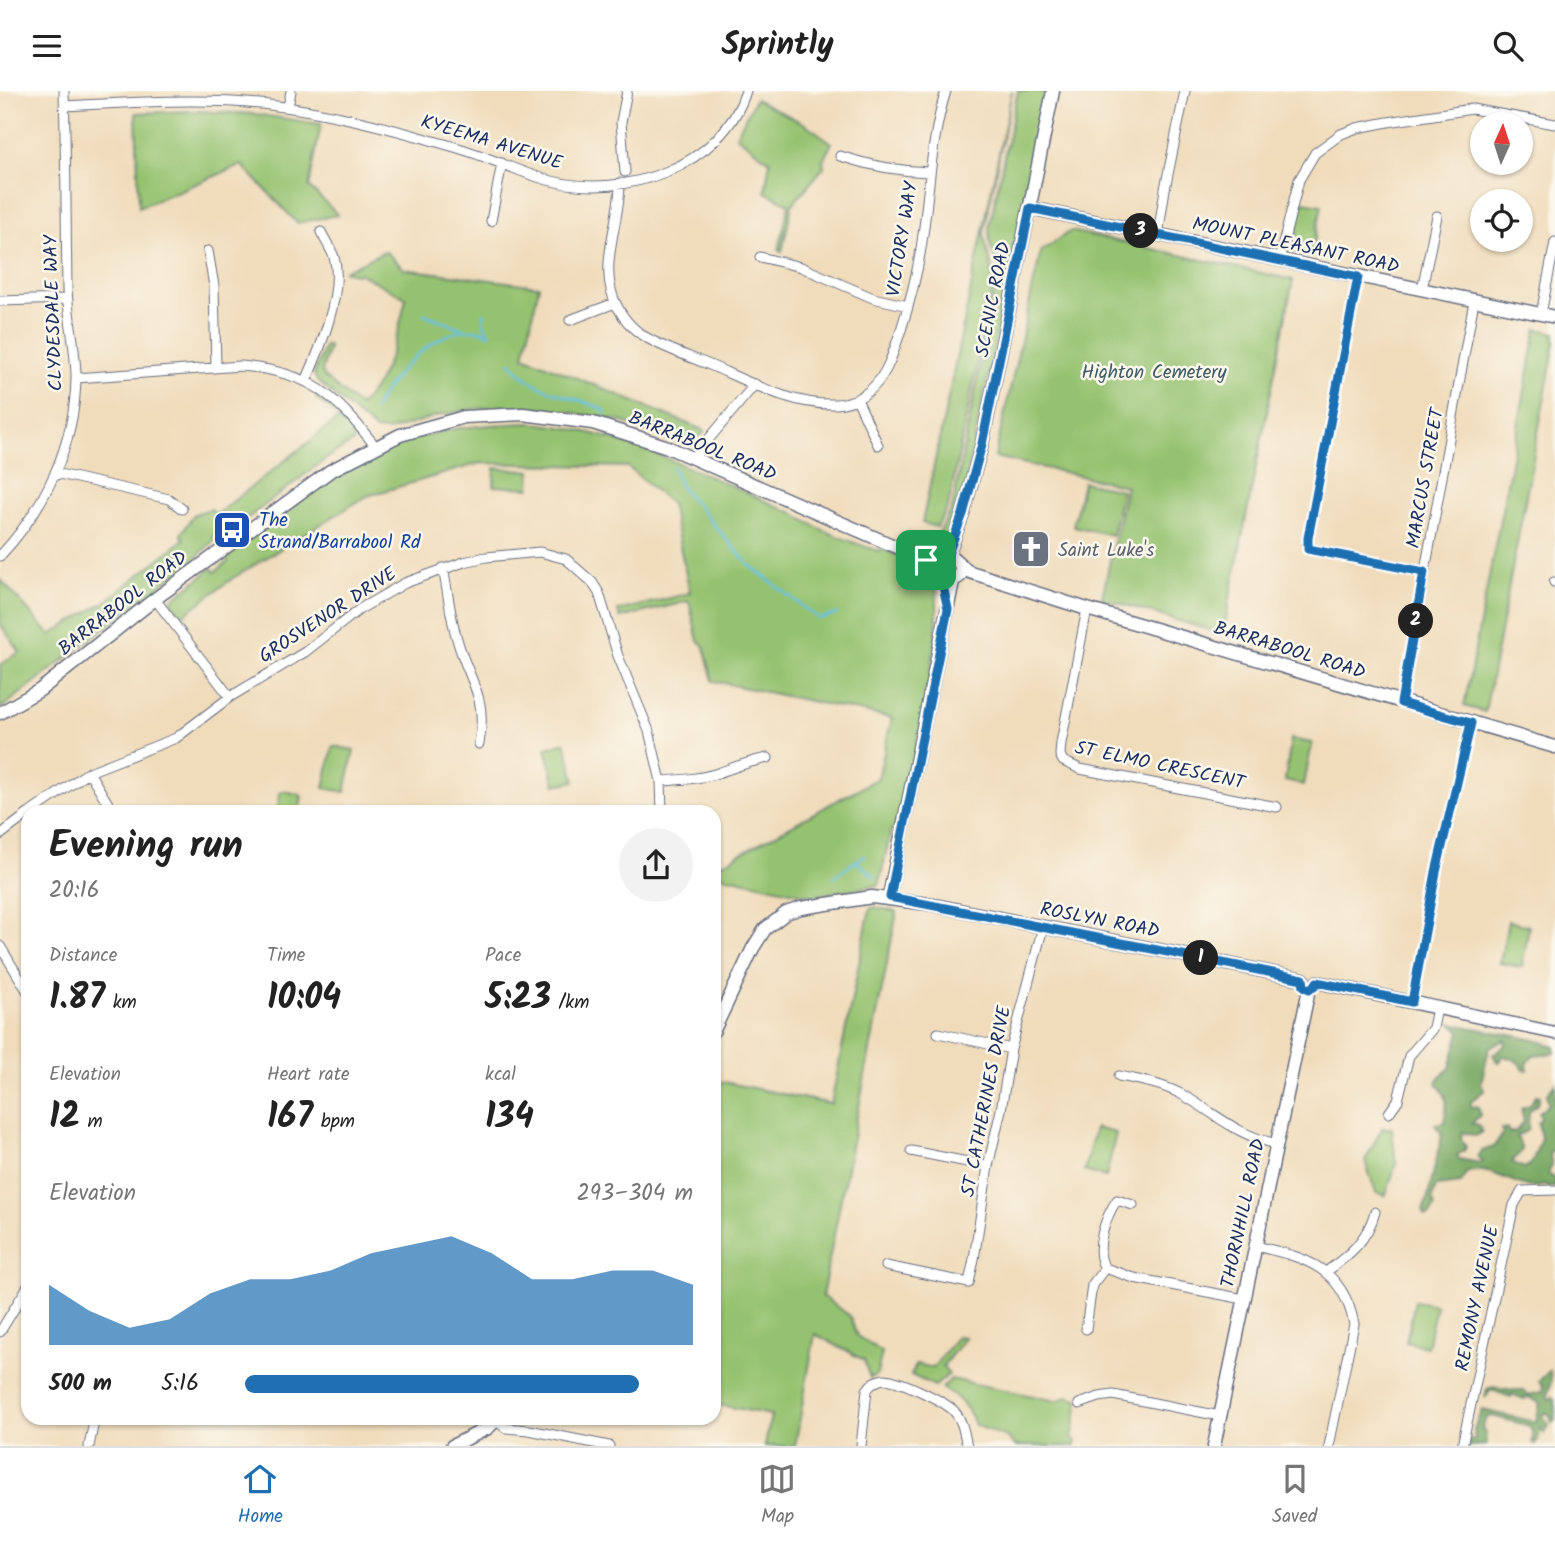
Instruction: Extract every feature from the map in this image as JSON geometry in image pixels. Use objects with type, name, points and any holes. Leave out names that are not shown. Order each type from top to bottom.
[{"type":"main road","name":"SCENIC ROAD","points":[[945,559],[963,514],[982,444],[1053,91]]},
{"type":"main road","name":"MOUNT PLEASANT ROAD","points":[[1030,208],[1555,317]]},
{"type":"main road","name":"BARRABOOL ROAD","points":[[0,713],[40,689],[155,599],[330,471],[400,435],[464,417],[523,414],[593,423],[665,446],[926,560],[947,578],[1014,587]]},
{"type":"main road","name":"SCENIC ROAD","points":[[960,564],[963,514]]},
{"type":"main road","points":[[890,897],[948,609],[947,578],[939,568],[945,559],[953,558],[960,564],[960,576],[947,578]]},
{"type":"main road","name":"BARRABOOL ROAD","points":[[926,560],[945,559]]},
{"type":"main road","name":"BARRABOOL ROAD","points":[[960,564],[970,572],[1014,587],[1555,747]]},
{"type":"main road","name":"ROSLYN ROAD","points":[[721,1015],[753,948],[765,929],[776,919],[801,908],[872,897],[890,897],[1555,1033]]},
{"type":"main road","name":"THORNHILL ROAD","points":[[1214,1446],[1309,983]]},
{"type":"street","name":"CLYDESDALE WAY","points":[[0,556],[33,515],[55,473],[71,420],[76,378],[67,299],[64,91]]},
{"type":"street","points":[[288,107],[291,91]]},
{"type":"street","points":[[625,172],[621,122],[626,91]]},
{"type":"street","name":"KYEEMA AVENUE","points":[[64,106],[173,100],[288,107],[377,125],[502,163],[554,182],[576,184],[620,183],[643,179],[672,169],[708,148],[732,123],[746,91]]},
{"type":"street","name":"VICTORY WAY","points":[[857,399],[879,381],[886,370],[908,306],[921,249],[938,117],[946,91]]},
{"type":"street","points":[[1158,235],[1185,91]]},
{"type":"street","points":[[1279,260],[1299,180],[1315,153],[1341,134],[1367,126],[1472,110],[1555,124]]},
{"type":"street","points":[[840,156],[897,171],[929,172]]},
{"type":"street","points":[[491,221],[502,163]]},
{"type":"street","points":[[620,183],[608,269],[610,289],[626,321],[642,335],[796,399],[820,404],[839,404],[857,399],[878,445]]},
{"type":"street","points":[[1422,289],[1437,216]]},
{"type":"street","points":[[306,381],[322,346],[332,305],[334,258],[321,232]]},
{"type":"street","points":[[1541,314],[1555,241]]},
{"type":"street","points":[[208,251],[214,286],[216,367]]},
{"type":"street","points":[[760,257],[800,267],[873,297],[908,306]]},
{"type":"street","points":[[1358,277],[1308,549],[1424,572]]},
{"type":"street","points":[[0,301],[67,299]]},
{"type":"street","name":"MARCUS STREET","points":[[1401,703],[1474,301]]},
{"type":"street","points":[[570,320],[615,303]]},
{"type":"street","points":[[76,378],[216,367],[263,367],[306,381],[330,395],[376,447]]},
{"type":"street","points":[[693,458],[755,384]]},
{"type":"street","points":[[55,473],[169,499],[183,509]]},
{"type":"street","name":"GROSVENOR DRIVE","points":[[41,805],[89,772],[176,738],[230,697],[305,652],[360,609],[405,583],[443,568],[486,557],[540,552],[566,559],[592,582],[604,605],[618,656],[647,722],[661,781],[662,805]]},
{"type":"street","points":[[443,568],[459,648],[482,706],[483,724],[479,744]]},
{"type":"street","points":[[155,599],[230,697]]},
{"type":"street","name":"ST ELMO CRESCENT","points":[[1087,609],[1061,743],[1060,755],[1063,761],[1080,769],[1278,807]]},
{"type":"street","points":[[1412,1002],[1436,872],[1471,723]]},
{"type":"street","points":[[661,781],[716,774],[746,762],[768,758]]},
{"type":"street","points":[[89,772],[109,805]]},
{"type":"street","name":"GROSVENOR DRIVE","points":[[0,835],[21,819]]},
{"type":"street","name":"ST CATHERINES DRIVE","points":[[886,1266],[969,1283],[1011,1049],[1043,927]]},
{"type":"street","points":[[0,946],[21,980]]},
{"type":"street","points":[[1389,1113],[1398,1100],[1409,1056],[1433,1028],[1437,1009]]},
{"type":"street","points":[[938,1033],[1011,1049]]},
{"type":"street","points":[[1119,1076],[1173,1090],[1240,1132],[1277,1144]]},
{"type":"street","points":[[911,1151],[988,1166]]},
{"type":"street","name":"REMONY AVENUE","points":[[1462,1446],[1514,1205],[1522,1191],[1555,1190]]},
{"type":"street","points":[[1133,1205],[1114,1199],[1103,1236],[1100,1258],[1105,1268],[1130,1278],[1244,1299]]},
{"type":"street","points":[[1326,1272],[1360,1245],[1375,1212]]},
{"type":"street","points":[[1255,1246],[1292,1254],[1313,1263],[1326,1272],[1345,1295],[1354,1325],[1329,1446]]},
{"type":"street","points":[[1086,1329],[1092,1285],[1105,1268]]},
{"type":"street","points":[[0,1332],[21,1298]]},
{"type":"street","points":[[861,1446],[867,1390],[883,1379],[948,1406],[963,1425],[967,1446]]},
{"type":"street","points":[[1079,1404],[1113,1395],[1220,1416]]},
{"type":"street","points":[[89,1446],[93,1425]]},
{"type":"street","points":[[504,1425],[507,1428],[609,1446]]},
{"type":"green space","points":[[1012,91],[984,232],[993,272],[993,286],[948,507],[937,527],[922,523]]},
{"type":"green space","points":[[1018,91],[1047,91],[961,506],[948,539],[942,538],[939,533],[952,509],[999,268],[990,244],[989,228]]},
{"type":"green space","points":[[755,99],[807,125],[832,143],[823,160],[824,167],[792,205],[782,252],[779,250],[789,204],[765,192],[770,161],[736,136]]},
{"type":"green space","points":[[196,111],[254,114],[321,124],[309,187],[338,215],[297,223],[242,165],[139,207],[136,113]]},
{"type":"green space","points":[[1302,202],[1322,205],[1312,254],[1293,250]]},
{"type":"green space","name":"Highton Cemetery","points":[[1071,231],[1293,280],[1223,634],[1102,598],[1126,486],[995,457],[1041,251]]},
{"type":"green space","points":[[385,251],[404,269],[539,286],[524,356],[705,431],[694,443],[685,444],[620,421],[546,408],[509,406],[440,415],[389,431],[375,430],[317,381],[314,374],[325,345],[329,347],[322,371],[324,377],[359,406],[385,370],[406,298],[359,273],[344,271]]},
{"type":"green space","points":[[1537,329],[1555,333],[1555,343],[1485,712],[1464,706]]},
{"type":"green space","points":[[318,394],[355,427],[353,442],[224,533],[220,528],[226,524],[229,516],[217,514],[338,419],[350,431],[346,423],[316,398]]},
{"type":"green space","points":[[529,423],[563,427],[630,445],[793,513],[834,535],[906,558],[932,575],[937,596],[936,626],[926,700],[879,885],[813,896],[721,876],[721,864],[878,778],[892,718],[713,681],[704,646],[698,641],[689,601],[620,618],[618,611],[690,593],[671,504],[628,467],[480,463],[367,496],[233,578],[182,616],[172,604],[173,599],[212,568],[215,572],[228,562],[226,558],[332,479],[391,448],[421,437],[482,426]]},
{"type":"green space","points":[[495,468],[531,471],[530,488],[494,486]]},
{"type":"green space","points":[[1083,482],[1122,490],[1112,535],[1073,526]]},
{"type":"green space","points":[[211,509],[217,516],[227,518],[217,527],[219,531],[212,537],[214,540],[196,558],[0,709],[0,665],[20,652],[0,624],[1,580],[50,635],[105,602],[184,539],[181,534],[194,514]]},
{"type":"green space","points":[[1291,739],[1312,743],[1304,785],[1285,781]]},
{"type":"green space","points":[[565,742],[575,781],[555,785],[546,748]]},
{"type":"green space","points":[[333,746],[354,750],[345,792],[324,788]]},
{"type":"green space","points":[[283,791],[299,794],[302,797],[300,805],[278,805],[280,793]]},
{"type":"green space","points":[[870,908],[897,912],[822,1296],[850,1316],[857,1336],[882,1352],[877,1374],[870,1378],[864,1360],[815,1334],[795,1446],[765,1446],[771,1415],[721,1405],[721,1081],[831,1104]]},
{"type":"green space","points":[[1508,921],[1529,926],[1522,967],[1500,963]]},
{"type":"green space","points":[[1452,1024],[1555,1046],[1555,1053],[1533,1055],[1527,1064],[1528,1070],[1508,1057],[1501,1056],[1497,1062],[1493,1054],[1506,1045],[1505,1040],[1490,1047],[1481,1083],[1485,1090],[1471,1101],[1471,1107],[1478,1106],[1480,1115],[1472,1123],[1479,1125],[1482,1132],[1476,1136],[1462,1132],[1461,1139],[1466,1147],[1457,1155],[1459,1159],[1480,1163],[1483,1161],[1478,1157],[1482,1151],[1493,1147],[1503,1134],[1501,1129],[1507,1128],[1509,1133],[1516,1131],[1524,1122],[1521,1108],[1530,1105],[1536,1095],[1540,1096],[1538,1103],[1529,1112],[1528,1130],[1517,1136],[1522,1150],[1512,1162],[1524,1168],[1532,1163],[1541,1138],[1539,1112],[1549,1104],[1547,1094],[1555,1083],[1555,1150],[1549,1152],[1552,1165],[1549,1175],[1555,1179],[1555,1187],[1526,1186],[1486,1172],[1466,1173],[1461,1183],[1436,1186],[1432,1199],[1435,1206],[1430,1215],[1426,1216],[1423,1211],[1442,1132],[1435,1124],[1444,1122],[1447,1106],[1446,1097],[1437,1083],[1439,1077],[1450,1068],[1460,1031]]},
{"type":"green space","points":[[1095,1128],[1116,1133],[1106,1177],[1084,1171]]},
{"type":"green space","points":[[1382,1128],[1392,1128],[1396,1164],[1386,1195],[1376,1193],[1365,1161]]},
{"type":"green space","points":[[1415,1301],[1436,1305],[1427,1347],[1406,1342]]},
{"type":"green space","points":[[957,1336],[965,1337],[943,1366],[949,1374],[935,1386],[911,1375],[917,1364],[933,1368]]},
{"type":"green space","points":[[1550,1370],[1547,1397],[1553,1397],[1555,1400],[1555,1419],[1552,1423],[1546,1412],[1543,1416],[1549,1425],[1545,1434],[1540,1427],[1539,1438],[1535,1444],[1532,1443],[1530,1426],[1492,1416],[1486,1418],[1482,1430],[1485,1431],[1486,1445],[1468,1446],[1469,1440],[1475,1439],[1474,1429],[1482,1410],[1536,1422],[1540,1403],[1529,1397],[1524,1399],[1512,1394],[1511,1397],[1491,1390],[1485,1398],[1487,1389],[1495,1387],[1521,1390],[1528,1395],[1542,1392],[1543,1386],[1539,1381]]},
{"type":"green space","points":[[951,1379],[1057,1401],[1068,1396],[1078,1399],[1072,1438],[1076,1441],[1075,1446],[1015,1446],[1007,1437],[975,1425],[962,1403],[942,1388]]},
{"type":"waterway","points":[[484,313],[483,322],[488,331]]},
{"type":"waterway","points":[[424,314],[463,329]]},
{"type":"waterway","points":[[374,410],[393,380],[422,351],[438,340],[456,332],[473,330],[490,334]]},
{"type":"waterway","points":[[511,362],[530,381],[604,410],[605,414]]},
{"type":"waterway","points":[[673,467],[681,487],[748,564],[819,619],[837,614]]},
{"type":"waterway","points":[[856,861],[864,856]]},
{"type":"waterway","points":[[834,877],[856,861],[874,876]]},
{"type":"place","name":"The Strand/Barrabool Rd","points":[[232,530]]},
{"type":"place","name":"Saint Luke's","points":[[1031,549]]},
{"type":"route","points":[[1030,208],[1358,277],[1308,549],[1424,572],[1401,703],[1471,723],[1436,872],[1412,1002],[1317,982],[1309,989],[1304,986],[1303,979],[890,897],[948,609],[941,577],[926,560],[946,559],[963,514],[982,444],[1030,208]]}]
